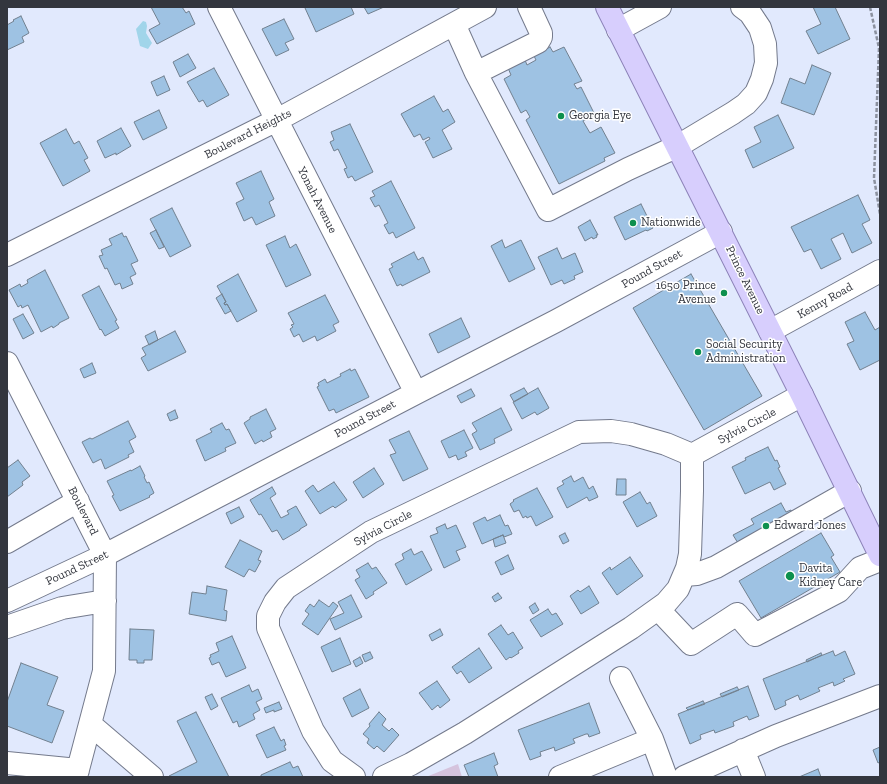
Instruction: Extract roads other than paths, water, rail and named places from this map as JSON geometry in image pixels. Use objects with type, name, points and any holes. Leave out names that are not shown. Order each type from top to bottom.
[{"type":"main road","name":"Prince Avenue","points":[[607,7],[721,232],[880,555]]},
{"type":"street","name":"Yonah Avenue","points":[[219,7],[416,393]]},
{"type":"street","name":"Boulevard Heights","points":[[7,255],[276,120],[485,7]]},
{"type":"street","points":[[476,73],[538,42],[541,38],[541,33],[529,7]]},
{"type":"street","points":[[618,30],[660,7]]},
{"type":"street","points":[[454,24],[476,73],[548,210],[628,169],[678,146],[746,104],[756,93],[762,79],[766,63],[765,44],[760,28],[750,13],[742,7]]},
{"type":"street","name":"Pound Street","points":[[7,601],[105,555],[556,321],[721,232]]},
{"type":"street","name":"Kenny Road","points":[[770,331],[880,271]]},
{"type":"street","name":"Boulevard","points":[[7,363],[105,555],[104,671],[76,774]]},
{"type":"street","name":"Sylvia Circle","points":[[354,777],[332,761],[313,731],[268,628],[268,616],[275,602],[286,588],[372,532],[579,432],[612,431],[631,434],[666,444],[692,455],[802,395]]},
{"type":"street","points":[[384,777],[465,733],[631,628],[666,603],[678,589],[690,554],[692,455]]},
{"type":"street","points":[[684,575],[697,574],[716,567],[850,492]]},
{"type":"street","points":[[7,542],[78,501]]},
{"type":"street","points":[[658,609],[691,644],[737,614],[754,635],[839,591],[860,568],[880,560]]},
{"type":"street","points":[[7,627],[62,608],[105,601]]},
{"type":"street","points":[[621,678],[652,739],[666,777]]},
{"type":"street","points":[[684,777],[776,736],[880,696]]},
{"type":"street","points":[[90,724],[152,777]]},
{"type":"street","points":[[560,777],[652,739]]},
{"type":"street","points":[[743,750],[754,777]]},
{"type":"street","points":[[7,763],[76,774]]},
{"type":"water","points":[[143,21],[146,22],[146,33],[152,43],[148,49],[140,46],[136,29]]},
{"type":"place","name":"Georgia Eye","points":[[561,116]]},
{"type":"place","name":"Nationwide","points":[[633,223]]},
{"type":"place","name":"1650 Prince Avenue","points":[[724,293]]},
{"type":"place","name":"Social Security Administration","points":[[698,352]]},
{"type":"place","name":"Edward Jones","points":[[766,526]]},
{"type":"place","name":"Davita Kidney Care","points":[[790,576]]}]
